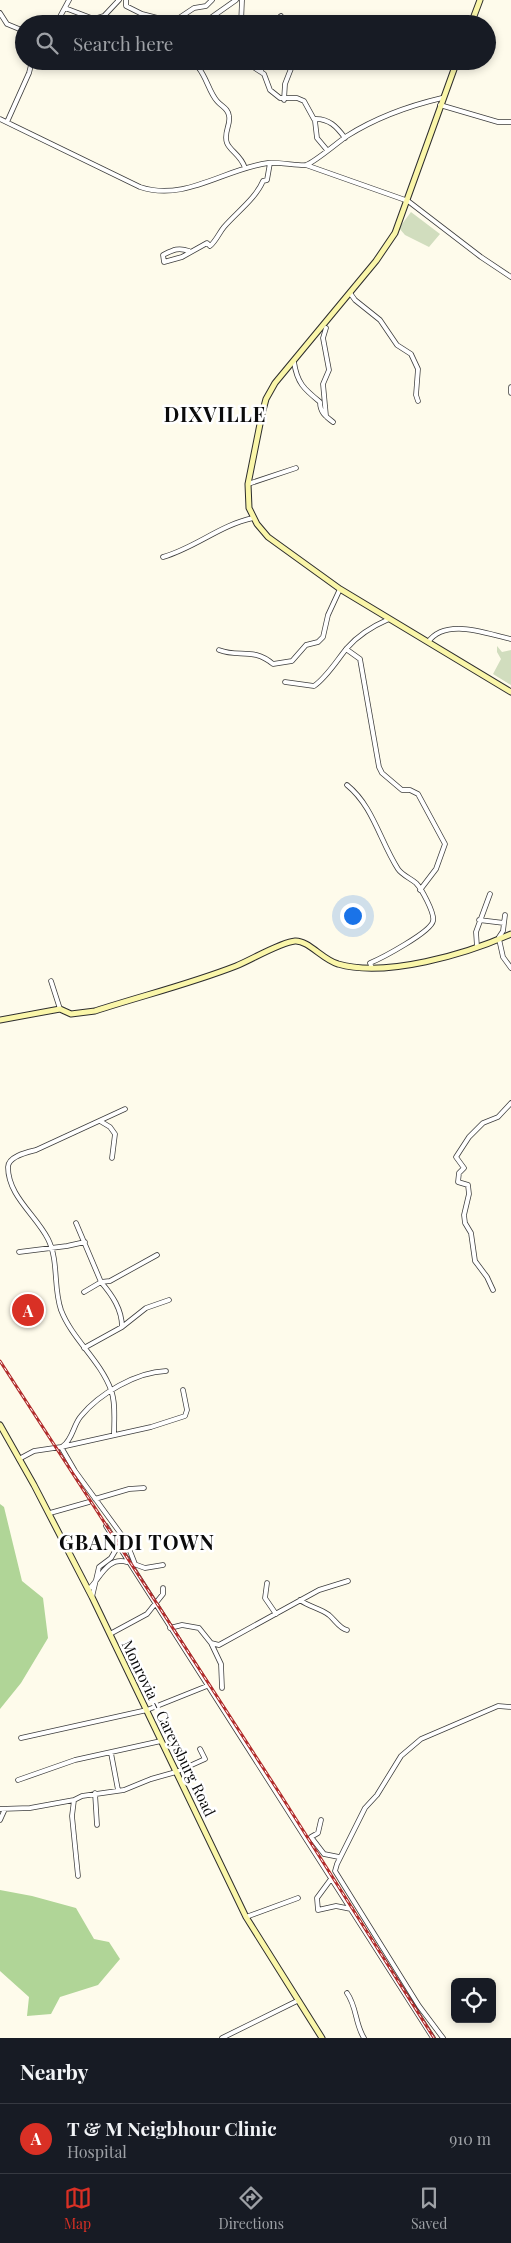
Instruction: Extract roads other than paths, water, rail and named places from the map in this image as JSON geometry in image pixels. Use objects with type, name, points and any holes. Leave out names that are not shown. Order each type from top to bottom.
[{"type":"main road","points":[[474,15],[480,0]]},
{"type":"main road","points":[[453,70],[395,233],[376,261],[275,383],[266,399],[247,496],[253,518],[268,537],[340,589],[511,692]]},
{"type":"main road","points":[[0,1020],[60,1009],[71,1014],[94,1011],[235,966],[292,941],[306,944],[319,955],[338,964],[372,968],[432,961],[511,934]]},
{"type":"main road","name":"Monrovia - Careysburg Road","points":[[0,1425],[50,1513],[246,1917],[322,2038]]},
{"type":"street","points":[[61,15],[69,0]]},
{"type":"street","points":[[105,15],[119,0]]},
{"type":"street","points":[[126,0],[126,6],[146,15]]},
{"type":"street","points":[[184,15],[194,8],[206,6],[212,0]]},
{"type":"street","points":[[215,15],[236,0]]},
{"type":"street","points":[[241,15],[242,0]]},
{"type":"street","points":[[65,8],[83,15]]},
{"type":"street","points":[[0,13],[4,20],[15,27]]},
{"type":"street","points":[[7,122],[30,70]]},
{"type":"street","points":[[200,70],[208,81],[218,102],[227,110],[230,120],[226,140],[228,146],[235,151],[245,168]]},
{"type":"street","points":[[258,70],[261,72],[270,90],[284,100],[297,98],[304,101],[314,119],[317,138],[328,150]]},
{"type":"street","points":[[284,100],[285,84],[290,70]]},
{"type":"street","points":[[306,165],[380,117],[442,98]]},
{"type":"street","points":[[440,105],[498,122],[511,122]]},
{"type":"street","points":[[0,119],[153,191],[175,191],[198,186],[245,168],[270,163],[306,165],[408,201],[481,257],[511,277]]},
{"type":"street","points":[[314,119],[321,119],[336,126],[345,138]]},
{"type":"street","points":[[189,251],[180,248],[172,250],[163,254],[164,262],[182,257],[189,251],[207,243],[210,246],[223,228],[259,191],[263,181],[267,180],[270,163]]},
{"type":"street","points":[[350,293],[355,300],[380,320],[397,345],[411,354],[418,369],[416,395],[418,401]]},
{"type":"street","points":[[326,328],[323,338],[328,370],[323,384],[326,416]]},
{"type":"street","points":[[294,362],[298,379],[304,390],[320,402],[320,408],[333,422]]},
{"type":"street","points":[[511,387],[511,393]]},
{"type":"street","points":[[248,484],[296,468]]},
{"type":"street","points":[[163,557],[178,552],[225,526],[253,518]]},
{"type":"street","points":[[219,650],[232,654],[241,652],[261,655],[273,664],[292,661],[306,645],[318,642],[323,637],[328,615],[340,589]]},
{"type":"street","points":[[285,682],[314,686],[322,680],[346,649],[367,630],[389,619]]},
{"type":"street","points":[[428,642],[432,636],[452,629],[470,630],[511,639]]},
{"type":"street","points":[[346,649],[360,659],[363,685],[369,703],[369,717],[374,728],[382,773],[402,790],[410,790],[418,794],[445,844],[436,869],[420,890]]},
{"type":"street","points":[[347,785],[360,797],[398,869],[416,883],[431,910],[433,923],[399,949],[370,963],[372,968]]},
{"type":"street","points":[[477,947],[476,932],[490,894]]},
{"type":"street","points":[[505,915],[502,933],[497,940],[503,957],[511,968]]},
{"type":"street","points":[[479,920],[504,923]]},
{"type":"street","points":[[51,981],[60,1009]]},
{"type":"street","points":[[493,1290],[487,1277],[475,1261],[471,1233],[464,1215],[469,1194],[468,1185],[458,1182],[459,1173],[464,1168],[456,1157],[469,1137],[483,1124],[498,1117],[511,1103]]},
{"type":"street","points":[[114,1435],[114,1400],[111,1389],[92,1355],[84,1348],[61,1310],[52,1248],[47,1237],[15,1192],[9,1163],[22,1154],[36,1150],[125,1109]]},
{"type":"street","points":[[99,1120],[110,1127],[115,1134],[112,1158]]},
{"type":"street","points":[[76,1223],[101,1282],[113,1296],[122,1319],[122,1327]]},
{"type":"street","points":[[19,1252],[85,1242]]},
{"type":"street","points":[[84,1292],[101,1282],[110,1281],[157,1255]]},
{"type":"street","points":[[84,1348],[122,1327],[146,1308],[169,1300]]},
{"type":"street","points":[[61,1447],[67,1443],[82,1415],[111,1389],[120,1384],[166,1371]]},
{"type":"street","points":[[19,1459],[34,1451],[114,1435],[185,1416],[187,1410],[183,1390]]},
{"type":"street","points":[[61,1447],[95,1499],[126,1541],[135,1564]]},
{"type":"street","points":[[95,1499],[129,1489],[144,1488]]},
{"type":"street","points":[[50,1513],[89,1502]]},
{"type":"street","points":[[106,1526],[433,2038]]},
{"type":"street","points":[[92,1597],[99,1567],[111,1558],[118,1546]]},
{"type":"street","points":[[88,1590],[96,1583],[108,1566],[121,1561],[145,1568],[163,1565]]},
{"type":"street","points":[[211,1643],[219,1645],[225,1643],[319,1590],[348,1581]]},
{"type":"street","points":[[267,1583],[265,1598],[276,1614]]},
{"type":"street","points":[[110,1634],[147,1614],[163,1594],[163,1588]]},
{"type":"street","points":[[300,1600],[308,1606],[326,1613],[342,1628],[348,1630]]},
{"type":"street","points":[[170,1628],[182,1625],[199,1628],[211,1643],[221,1664],[222,1688]]},
{"type":"street","points":[[22,1738],[146,1710],[207,1686]]},
{"type":"street","points":[[443,2038],[419,2006],[335,1871],[339,1857],[365,1808],[377,1795],[401,1756],[412,1745],[421,1739],[498,1706],[511,1707]]},
{"type":"street","points":[[18,1780],[75,1760],[161,1741]]},
{"type":"street","points":[[0,1820],[2,1809],[30,1808],[74,1800],[95,1793],[124,1790],[151,1779],[176,1772],[205,1759],[200,1749]]},
{"type":"street","points":[[111,1753],[118,1790]]},
{"type":"street","points":[[95,1793],[97,1825]]},
{"type":"street","points":[[74,1800],[72,1816],[78,1876]]},
{"type":"street","points":[[321,1820],[318,1833],[311,1837],[324,1854],[339,1857]]},
{"type":"street","points":[[331,1878],[317,1898],[318,1910],[336,1906],[351,1909]]},
{"type":"street","points":[[246,1917],[298,1898]]},
{"type":"street","points":[[347,1993],[353,2001],[360,2032],[364,2038]]},
{"type":"street","points":[[222,2038],[297,2001]]},
{"type":"railway","points":[[0,1361],[282,1797],[434,2038]]},
{"type":"place","name":"T & M Neigbhour Clinic","points":[[28,1310]]},
{"type":"district","name":"DIXVILLE","points":[[215,413]]},
{"type":"district","name":"GBANDI TOWN","points":[[137,1541]]}]
